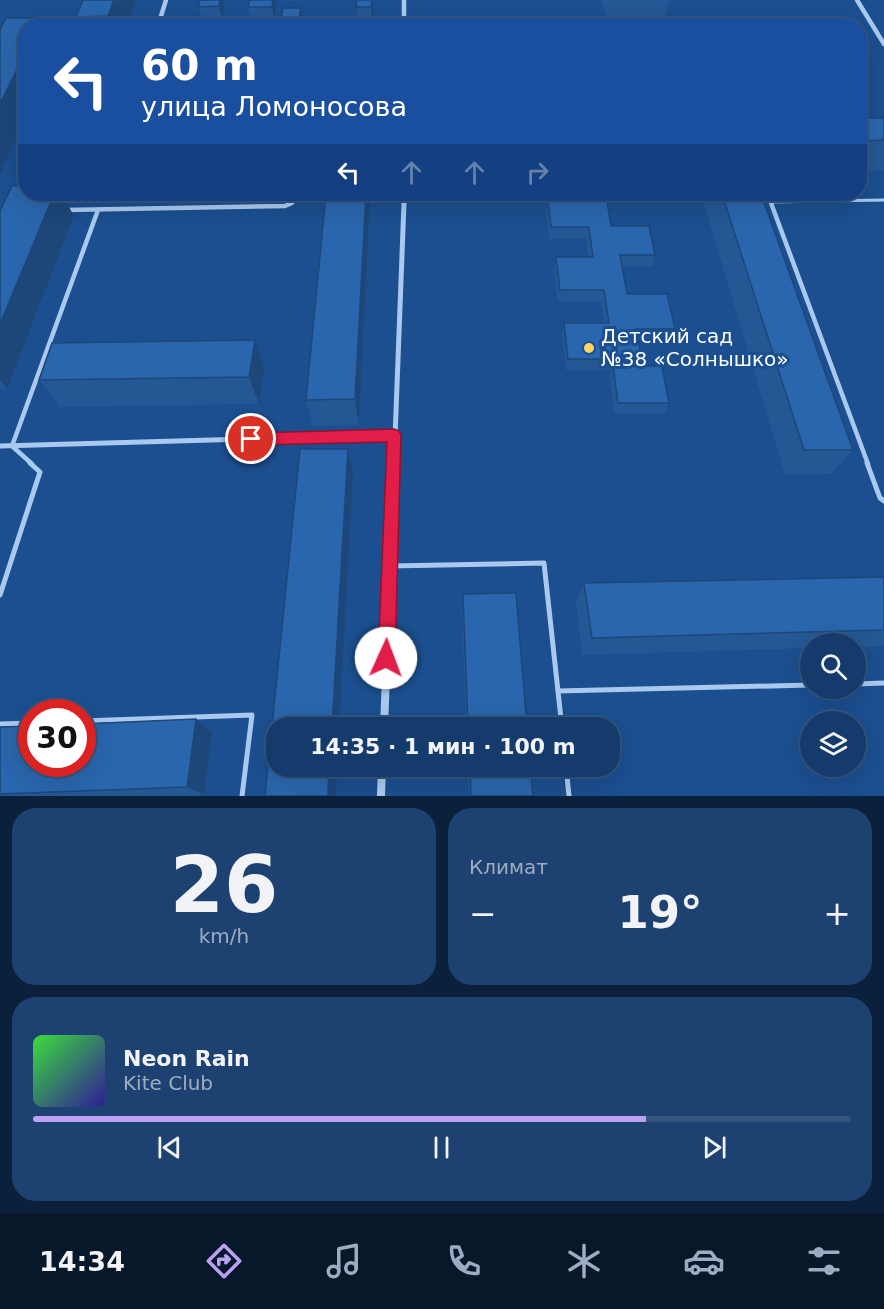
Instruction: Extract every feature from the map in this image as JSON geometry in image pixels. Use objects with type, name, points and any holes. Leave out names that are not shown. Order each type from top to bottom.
[{"type":"street","points":[[160,18],[166,0]]},
{"type":"street","points":[[404,0],[404,18]]},
{"type":"street","points":[[857,0],[884,44]]},
{"type":"street","points":[[384,717],[404,201]]},
{"type":"street","points":[[0,446],[394,435]]},
{"type":"street","points":[[381,796],[382,777]]},
{"type":"lane","points":[[867,200],[884,200]]},
{"type":"lane","points":[[54,211],[285,206],[296,201]]},
{"type":"lane","points":[[828,201],[771,202],[880,498],[884,501]]},
{"type":"lane","points":[[0,594],[40,472],[12,446],[98,210]]},
{"type":"lane","points":[[389,566],[544,562],[561,717]]},
{"type":"lane","points":[[866,684],[884,683]]},
{"type":"lane","points":[[558,691],[800,685]]},
{"type":"lane","points":[[96,721],[252,715],[242,796]]},
{"type":"lane","points":[[0,724],[18,723]]},
{"type":"lane","points":[[567,777],[569,796]]},
{"type":"building","points":[[83,0],[114,0],[108,16],[76,17]]},
{"type":"building","points":[[200,0],[220,0],[219,6],[198,7]]},
{"type":"building","points":[[250,0],[273,0],[272,7],[248,7]]},
{"type":"building","points":[[357,0],[372,0],[371,7],[356,7]]},
{"type":"building","points":[[283,8],[301,8],[299,18],[281,18]]},
{"type":"building","points":[[6,18],[18,18],[18,67],[0,104],[0,30]]},
{"type":"building","points":[[867,118],[884,118],[884,140],[867,141]]},
{"type":"building","points":[[12,186],[18,186],[18,201],[51,201],[0,324],[0,211]]},
{"type":"building","points":[[325,201],[366,201],[355,399],[306,400]]},
{"type":"building","points":[[548,201],[607,201],[611,226],[649,226],[655,255],[620,255],[627,294],[667,294],[675,329],[636,329],[642,359],[568,359],[564,323],[609,323],[604,290],[560,290],[556,257],[593,257],[589,227],[551,227]]},
{"type":"building","points":[[724,201],[764,201],[853,450],[804,450]]},
{"type":"building","points":[[255,340],[249,377],[39,380],[52,343]]},
{"type":"building","points":[[613,366],[662,366],[669,403],[618,403]]},
{"type":"building","points":[[300,449],[348,449],[333,717],[273,717]]},
{"type":"building","points":[[884,577],[884,630],[592,638],[584,583]]},
{"type":"building","points":[[516,593],[526,717],[468,717],[463,594]]},
{"type":"building","points":[[196,719],[187,787],[0,794],[0,727],[18,726],[18,777],[96,777],[96,723]]},
{"type":"building","points":[[267,777],[329,777],[328,796],[265,796]]},
{"type":"building","points":[[470,777],[531,777],[533,796],[471,796]]},
{"type":"place","name":"Детский сад №38 «Солнышко»","points":[[589,348]]},
{"type":"route","points":[[251,439],[394,435],[386,658]]}]
